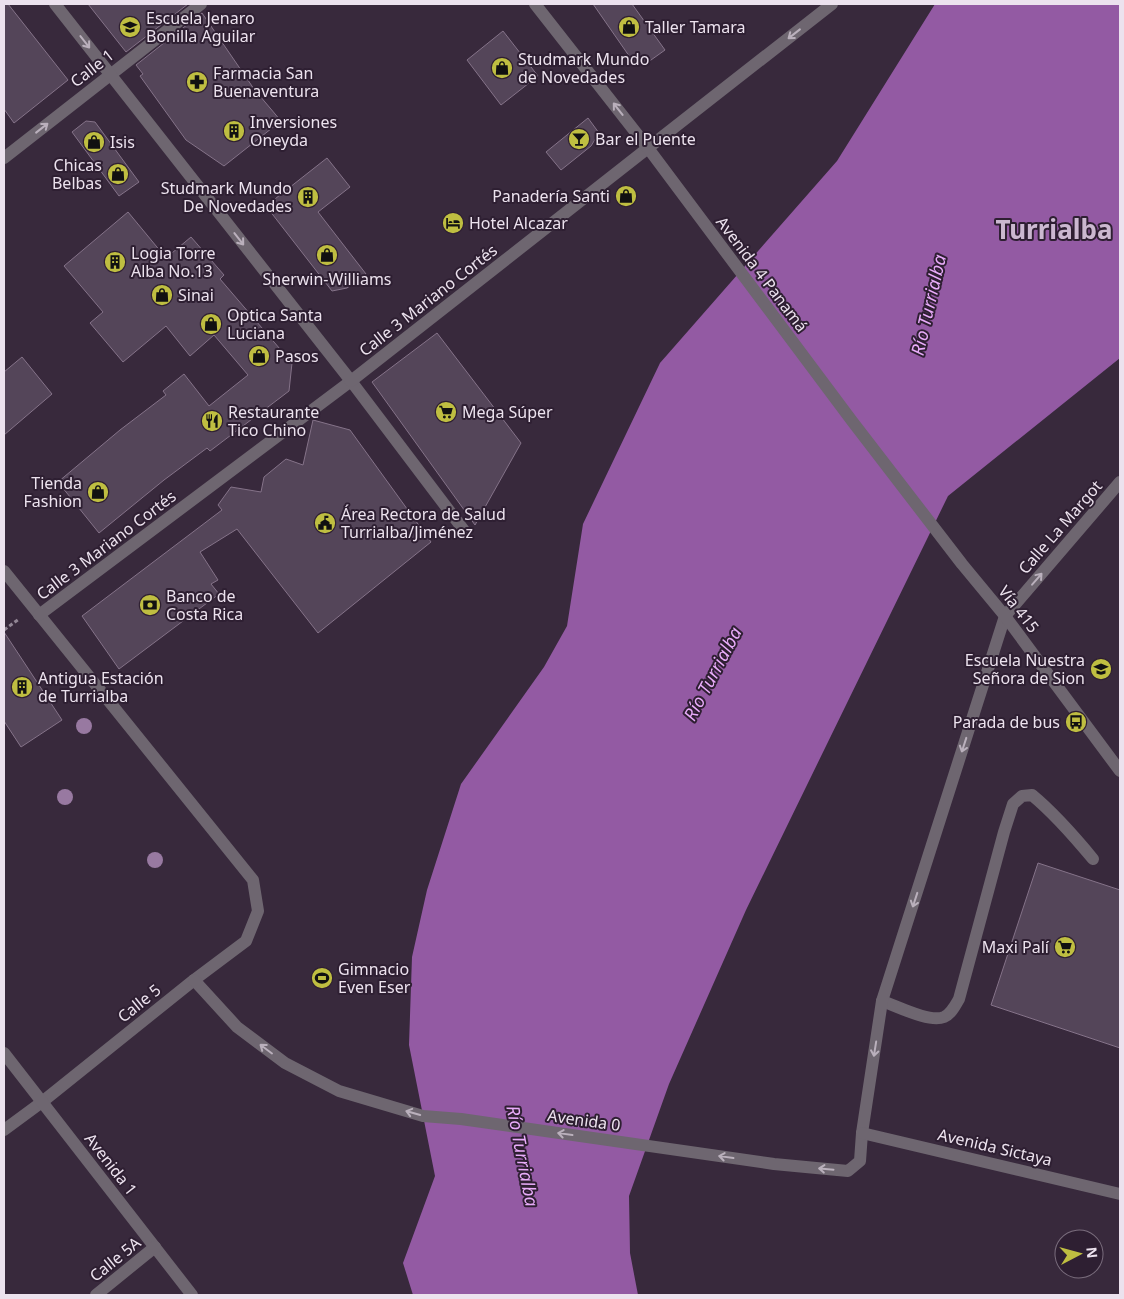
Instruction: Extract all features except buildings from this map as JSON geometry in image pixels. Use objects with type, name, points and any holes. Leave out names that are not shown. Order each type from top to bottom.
[{"type":"street","points":[[55,4],[351,381],[466,533]]},
{"type":"street","name":"Calle 1","points":[[4,158],[201,4]]},
{"type":"street","name":"Avenida 4 Panamá","points":[[536,4],[648,148],[962,564]]},
{"type":"street","name":"Calle 3 Mariano Cortés","points":[[39,615],[351,381],[832,4]]},
{"type":"street","name":"Calle La Margot","points":[[1005,616],[1120,482]]},
{"type":"street","name":"Vía 415","points":[[962,564],[1005,616],[1120,771]]},
{"type":"street","points":[[4,571],[39,615]]},
{"type":"street","name":"Calle 5","points":[[4,1130],[246,941],[258,911],[253,880],[39,615]]},
{"type":"street","name":"Avenida 0","points":[[194,980],[236,1027],[285,1063],[339,1091],[423,1116],[461,1119],[774,1164],[848,1171],[860,1161],[862,1133],[882,1000],[1005,616]]},
{"type":"street","points":[[882,1000],[930,1018],[946,1016],[955,1006],[959,999],[1004,832],[1013,804],[1022,796],[1032,795],[1051,811],[1093,859]]},
{"type":"street","name":"Avenida 1","points":[[4,1053],[192,1295]]},
{"type":"street","name":"Avenida Sictaya","points":[[862,1133],[1120,1194]]},
{"type":"street","name":"Calle 5A","points":[[96,1295],[155,1248]]},
{"type":"water","name":"Río Turrialba","points":[[935,4],[1120,4],[1120,358],[948,496],[746,910],[669,1084],[629,1196],[630,1253],[638,1295],[413,1295],[403,1263],[435,1176],[409,1045],[412,957],[427,890],[461,784],[544,667],[567,626],[583,524],[660,363],[837,161]]},
{"type":"place","name":"Escuela Jenaro Bonilla Aguilar","points":[[130,27]]},
{"type":"place","name":"Taller Tamara","points":[[629,27]]},
{"type":"place","name":"Studmark Mundo de Novedades","points":[[502,68]]},
{"type":"place","name":"Farmacia San Buenaventura","points":[[197,82]]},
{"type":"place","name":"Inversiones Oneyda","points":[[234,131]]},
{"type":"place","name":"Bar el Puente","points":[[579,139]]},
{"type":"place","name":"Isis","points":[[94,142]]},
{"type":"place","name":"Chicas Belbas","points":[[118,174]]},
{"type":"place","name":"Panadería Santi","points":[[626,196]]},
{"type":"place","name":"Studmark Mundo De Novedades","points":[[308,197]]},
{"type":"place","name":"Hotel Alcazar","points":[[453,223]]},
{"type":"place","name":"Sherwin-Williams","points":[[327,255]]},
{"type":"place","name":"Logia Torre Alba No.13","points":[[115,262]]},
{"type":"place","name":"Sinai","points":[[162,295]]},
{"type":"place","name":"Optica Santa Luciana","points":[[211,324]]},
{"type":"place","name":"Pasos","points":[[259,356]]},
{"type":"place","name":"Mega Súper","points":[[446,412]]},
{"type":"place","name":"Restaurante Tico Chino","points":[[212,421]]},
{"type":"place","name":"Tienda Fashion","points":[[98,492]]},
{"type":"place","name":"Área Rectora de Salud Turrialba/Jiménez","points":[[325,523]]},
{"type":"place","name":"Banco de Costa Rica","points":[[150,605]]},
{"type":"place","name":"Escuela Nuestra Señora de Sion","points":[[1101,669]]},
{"type":"place","name":"Antigua Estación de Turrialba","points":[[22,687]]},
{"type":"place","name":"Parada de bus","points":[[1076,722]]},
{"type":"place","name":"Maxi Palí","points":[[1065,947]]},
{"type":"place","name":"Gimnacio Even Eser","points":[[322,978]]},
{"type":"district","name":"Turrialba","points":[[1054,230]]}]
